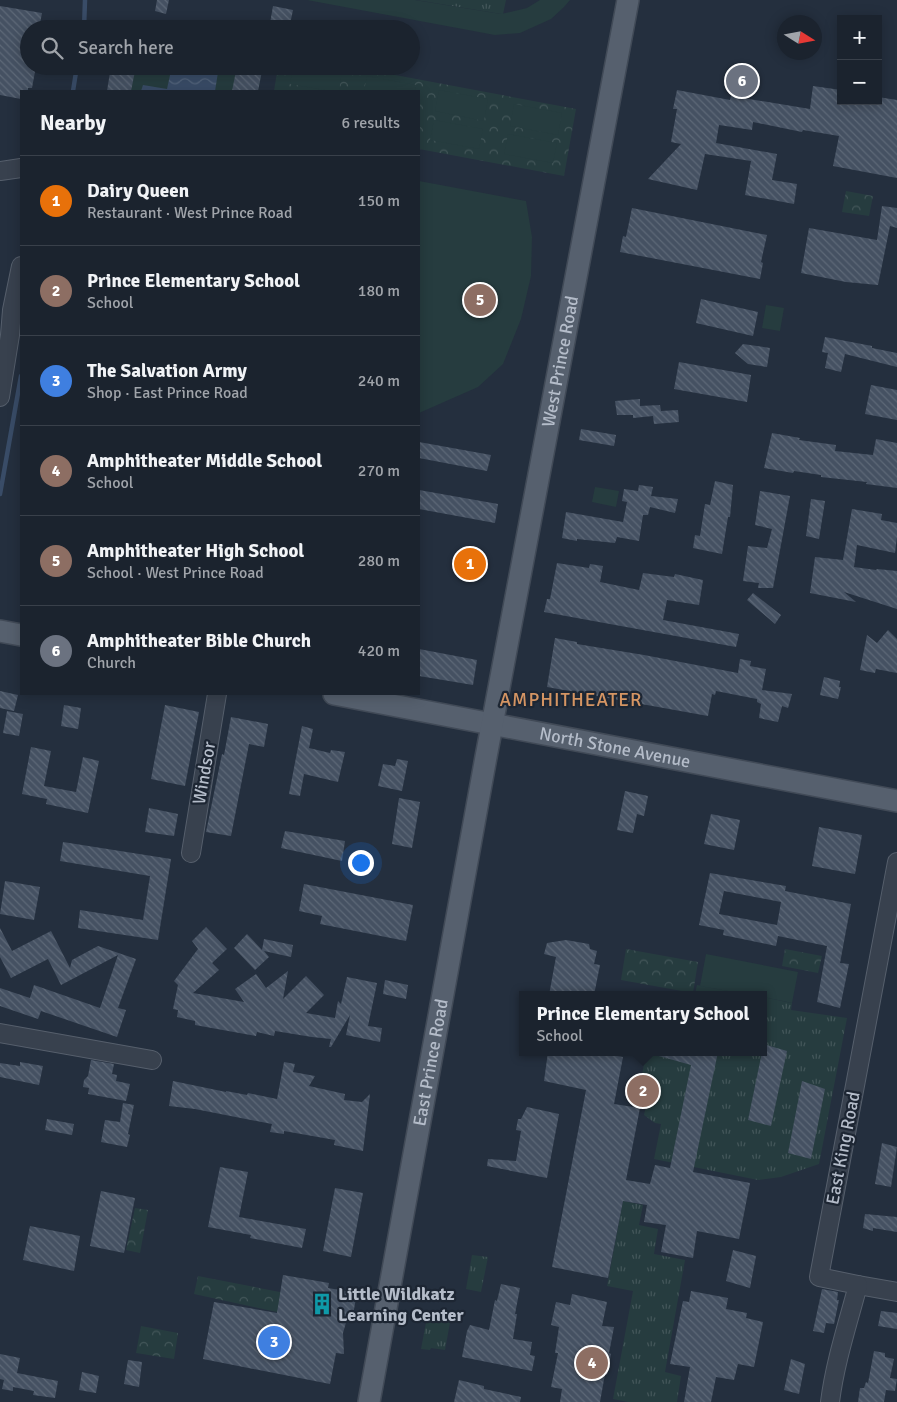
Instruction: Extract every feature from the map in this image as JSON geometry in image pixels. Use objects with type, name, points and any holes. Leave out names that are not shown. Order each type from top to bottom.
[{"type":"main road","name":"West Prince Road","points":[[493,723],[628,0]]},
{"type":"main road","points":[[0,631],[20,635]]},
{"type":"main road","name":"North Stone Avenue","points":[[339,695],[897,801]]},
{"type":"main road","name":"East Prince Road","points":[[369,1402],[493,723]]},
{"type":"street","points":[[0,172],[20,168]]},
{"type":"street","points":[[0,398],[12,310],[20,271]]},
{"type":"street","name":"Windsor","points":[[191,853],[217,695]]},
{"type":"street","name":"East King Road","points":[[858,1285],[819,1277],[897,862]]},
{"type":"street","points":[[0,1033],[152,1060]]},
{"type":"street","points":[[830,1402],[841,1348],[858,1285],[897,1292]]},
{"type":"green space","points":[[307,0],[415,0],[501,14],[527,8],[540,0],[570,0],[551,19],[520,33],[495,35]]},
{"type":"green space","points":[[416,0],[506,0],[503,14],[501,14]]},
{"type":"green space","points":[[126,75],[261,75],[258,90],[122,90]]},
{"type":"green space","points":[[277,75],[395,75],[576,109],[564,176],[420,149],[420,90],[274,90]]},
{"type":"green space","points":[[292,75],[341,75],[339,90],[324,90],[290,84]]},
{"type":"green space","points":[[367,76],[416,85],[415,90],[364,90]]},
{"type":"green space","points":[[439,90],[488,99],[484,121],[435,111]]},
{"type":"green space","points":[[514,104],[562,113],[558,135],[510,126]]},
{"type":"green space","points":[[434,120],[483,129],[479,149],[430,140]]},
{"type":"green space","points":[[508,134],[557,143],[553,163],[504,154]]},
{"type":"green space","points":[[420,181],[526,201],[532,237],[531,276],[521,319],[503,364],[478,387],[420,413]]},
{"type":"green space","points":[[846,191],[873,196],[869,216],[842,212]]},
{"type":"green space","points":[[766,305],[784,308],[780,331],[762,328]]},
{"type":"green space","points":[[595,487],[619,491],[616,507],[592,502]]},
{"type":"green space","points":[[626,949],[698,962],[693,991],[682,991],[621,980]]},
{"type":"green space","points":[[785,949],[822,956],[818,973],[782,966]]},
{"type":"green space","points":[[706,954],[798,972],[792,1003],[767,998],[767,991],[727,991],[700,986]]},
{"type":"green space","points":[[697,985],[728,991],[696,991]]},
{"type":"green space","points":[[767,998],[792,1003],[791,1010],[847,1018],[819,1164],[781,1177],[758,1180],[654,1159],[661,1124],[655,1123],[644,1115],[647,1101],[638,1099],[645,1056],[767,1056]]},
{"type":"green space","points":[[623,1201],[643,1205],[639,1225],[658,1229],[654,1254],[685,1260],[665,1372],[681,1376],[677,1402],[628,1402],[613,1399],[633,1291],[607,1286]]},
{"type":"green space","points":[[135,1208],[148,1210],[140,1253],[126,1250]]},
{"type":"green space","points":[[472,1255],[488,1257],[481,1292],[466,1289]]},
{"type":"green space","points":[[198,1276],[290,1294],[286,1314],[194,1294]]},
{"type":"green space","points":[[428,1312],[451,1317],[445,1350],[421,1349]]},
{"type":"green space","points":[[141,1326],[178,1333],[174,1359],[136,1353]]},
{"type":"water","points":[[170,75],[218,75],[215,90],[141,90],[143,85],[167,89]]},
{"type":"building","points":[[157,0],[169,0],[166,14],[155,11]]},
{"type":"building","points":[[0,6],[42,13],[41,20],[20,20],[20,75],[34,75],[32,88],[20,90],[20,99],[0,95]]},
{"type":"building","points":[[273,6],[293,10],[291,20],[271,20]]},
{"type":"building","points":[[110,75],[134,75],[131,90],[107,90]]},
{"type":"building","points":[[235,75],[261,75],[258,90],[232,90]]},
{"type":"building","points":[[813,86],[837,89],[837,105],[882,105],[882,98],[897,100],[897,178],[833,166],[839,136],[803,130],[802,132],[753,122],[752,130],[719,125],[716,143],[777,154],[772,180],[797,184],[794,204],[745,195],[751,161],[705,154],[697,190],[648,179],[681,144],[671,142],[677,109],[673,109],[677,90],[730,100],[731,96],[810,109]]},
{"type":"building","points":[[882,206],[897,208],[897,228],[890,226],[878,285],[846,282],[801,273],[809,228],[877,240]]},
{"type":"building","points":[[632,208],[767,235],[761,262],[763,263],[760,279],[620,252],[623,236],[626,237]]},
{"type":"building","points":[[701,299],[758,312],[753,336],[696,323]]},
{"type":"building","points":[[825,337],[897,353],[897,367],[845,354],[841,372],[825,368],[828,353],[822,352]]},
{"type":"building","points":[[743,344],[770,348],[767,367],[748,364],[735,353]]},
{"type":"building","points":[[679,362],[751,375],[747,402],[674,389]]},
{"type":"building","points":[[871,385],[897,390],[897,420],[865,414]]},
{"type":"building","points":[[640,399],[640,406],[660,405],[661,411],[678,410],[679,422],[654,424],[653,416],[633,418],[633,415],[617,415],[615,401]]},
{"type":"building","points":[[581,429],[616,435],[614,446],[579,440]]},
{"type":"building","points":[[772,433],[800,438],[799,440],[836,445],[835,451],[873,455],[876,439],[897,443],[897,488],[866,484],[867,482],[821,477],[821,475],[764,468]]},
{"type":"building","points":[[420,442],[491,455],[487,471],[420,458]]},
{"type":"building","points":[[715,481],[733,485],[730,517],[728,517],[722,554],[693,548],[695,535],[700,536],[705,504],[710,505]]},
{"type":"building","points":[[639,485],[653,487],[651,496],[678,499],[675,513],[650,507],[648,515],[643,515],[639,541],[617,537],[615,543],[577,539],[577,541],[562,538],[566,512],[623,522],[627,502],[622,501],[624,489],[638,491]]},
{"type":"building","points":[[420,490],[498,504],[495,523],[420,509]]},
{"type":"building","points":[[760,491],[790,496],[773,588],[758,588],[759,583],[743,581],[748,546],[767,548],[772,529],[755,525]]},
{"type":"building","points":[[811,499],[825,501],[819,539],[806,536]]},
{"type":"building","points":[[852,509],[882,514],[881,520],[897,523],[895,553],[857,545],[854,567],[897,571],[897,609],[844,592],[856,602],[810,593],[815,557],[843,560]]},
{"type":"building","points":[[457,554],[486,560],[484,575],[454,569]]},
{"type":"building","points":[[557,563],[589,568],[590,564],[603,566],[600,582],[639,590],[643,573],[674,577],[675,574],[703,580],[699,605],[667,600],[663,620],[739,634],[736,647],[544,612],[547,599],[550,599]]},
{"type":"building","points":[[753,593],[781,615],[775,624],[747,600]]},
{"type":"building","points":[[888,630],[897,639],[897,673],[876,669],[875,673],[860,670],[867,635],[877,643]]},
{"type":"building","points":[[555,638],[577,642],[577,644],[738,673],[740,659],[751,661],[750,666],[766,669],[762,690],[792,694],[788,708],[782,706],[778,722],[759,718],[761,704],[757,702],[757,699],[716,691],[715,695],[712,694],[708,716],[547,687]]},
{"type":"building","points":[[420,649],[477,660],[473,685],[420,676]]},
{"type":"building","points":[[824,677],[840,681],[839,687],[841,687],[838,699],[820,695]]},
{"type":"building","points":[[0,691],[18,695],[14,711],[0,708]]},
{"type":"building","points":[[64,705],[81,708],[78,729],[61,726]]},
{"type":"building","points":[[165,705],[199,712],[185,786],[151,779]]},
{"type":"building","points":[[7,711],[23,714],[19,736],[3,733]]},
{"type":"building","points":[[231,717],[268,724],[264,747],[249,744],[231,836],[206,832]]},
{"type":"building","points":[[302,726],[313,729],[309,748],[330,753],[331,750],[345,752],[338,782],[304,774],[300,796],[289,794]]},
{"type":"building","points":[[31,747],[51,751],[44,786],[76,792],[83,757],[99,761],[88,813],[46,804],[47,799],[22,794]]},
{"type":"building","points":[[397,759],[408,761],[402,791],[378,786],[383,764],[395,766]]},
{"type":"building","points":[[625,791],[648,796],[644,816],[637,814],[633,833],[617,830]]},
{"type":"building","points":[[399,798],[420,802],[412,848],[392,844]]},
{"type":"building","points":[[149,808],[178,814],[174,836],[145,832]]},
{"type":"building","points":[[711,814],[740,820],[734,850],[704,844]]},
{"type":"building","points":[[819,827],[862,835],[855,874],[812,866]]},
{"type":"building","points":[[285,831],[345,841],[342,861],[281,848]]},
{"type":"building","points":[[63,842],[171,859],[158,940],[78,928],[80,910],[143,920],[150,876],[60,861]]},
{"type":"building","points":[[710,873],[786,886],[785,891],[851,904],[840,963],[849,964],[840,1008],[817,1002],[827,946],[778,936],[776,946],[723,935],[724,930],[699,925]],"holes":[[[724,891],[781,902],[777,925],[719,914]]]},
{"type":"building","points":[[5,881],[40,887],[34,920],[0,914]]},
{"type":"building","points":[[304,884],[413,905],[406,941],[320,924],[322,916],[299,911]]},
{"type":"building","points":[[206,927],[227,949],[212,963],[219,970],[193,993],[244,1002],[235,989],[256,974],[266,988],[288,971],[283,999],[306,976],[324,995],[306,1013],[335,1018],[338,1001],[341,1004],[347,977],[377,983],[368,1026],[382,1028],[380,1042],[346,1035],[350,1015],[331,1047],[329,1047],[331,1039],[275,1031],[274,1036],[257,1032],[256,1036],[195,1025],[195,1021],[177,1017],[178,1010],[173,1009],[178,985],[174,981],[198,949],[192,941]]},
{"type":"building","points":[[0,928],[12,951],[51,931],[70,968],[72,960],[98,946],[136,959],[118,1008],[126,1010],[117,1037],[41,1011],[38,1019],[0,1006],[0,988],[30,998],[34,985],[100,1008],[118,955],[61,985],[48,959],[11,978],[0,957]]},
{"type":"building","points":[[247,934],[262,950],[264,939],[293,945],[291,957],[264,951],[269,957],[255,970],[234,948]]},
{"type":"building","points":[[566,940],[589,944],[590,949],[597,951],[594,964],[600,965],[595,991],[550,991],[556,957],[544,954],[547,943]]},
{"type":"building","points":[[385,980],[408,985],[406,999],[383,994]]},
{"type":"building","points":[[767,1045],[787,1051],[771,1126],[748,1120],[761,1056],[767,1056]]},
{"type":"building","points":[[547,1056],[623,1057],[614,1104],[640,1108],[626,1180],[650,1184],[655,1165],[670,1168],[691,1065],[659,1056],[717,1056],[693,1172],[750,1183],[739,1239],[697,1231],[693,1258],[661,1252],[666,1225],[644,1222],[647,1205],[623,1201],[608,1278],[552,1267],[586,1090],[544,1081]]},
{"type":"building","points":[[91,1060],[114,1064],[112,1074],[117,1075],[116,1081],[130,1084],[126,1101],[88,1094],[89,1088],[83,1087],[84,1080],[88,1076]]},
{"type":"building","points":[[20,1062],[43,1066],[39,1085],[0,1077],[0,1063],[20,1066]]},
{"type":"building","points":[[284,1062],[295,1064],[293,1072],[315,1076],[309,1086],[345,1094],[344,1100],[362,1102],[370,1094],[363,1151],[334,1145],[335,1140],[284,1131],[284,1134],[270,1132],[272,1124],[195,1109],[169,1106],[173,1081],[226,1092],[247,1095],[248,1093],[277,1099]]},
{"type":"building","points":[[802,1081],[825,1089],[811,1159],[788,1153]]},
{"type":"building","points":[[123,1103],[134,1105],[127,1147],[101,1142],[105,1120],[120,1122]]},
{"type":"building","points":[[527,1107],[559,1114],[547,1178],[487,1166],[488,1159],[516,1161],[521,1131],[516,1130],[518,1119],[521,1119]]},
{"type":"building","points":[[47,1119],[74,1124],[72,1135],[45,1130]]},
{"type":"building","points":[[882,1143],[897,1147],[891,1187],[875,1184]]},
{"type":"building","points":[[220,1167],[248,1172],[239,1217],[306,1229],[302,1248],[250,1238],[251,1235],[208,1227]]},
{"type":"building","points":[[335,1188],[363,1193],[351,1257],[323,1251]]},
{"type":"building","points":[[101,1191],[135,1198],[124,1253],[90,1246]]},
{"type":"building","points":[[865,1214],[897,1217],[897,1232],[873,1228],[873,1231],[863,1228]]},
{"type":"building","points":[[30,1226],[80,1236],[74,1271],[23,1260]]},
{"type":"building","points":[[733,1250],[756,1256],[750,1288],[726,1281]]},
{"type":"building","points":[[283,1275],[329,1283],[328,1288],[357,1293],[352,1320],[347,1319],[343,1333],[344,1354],[336,1353],[330,1384],[203,1359],[214,1302],[277,1313]]},
{"type":"building","points":[[501,1284],[520,1288],[513,1339],[532,1342],[530,1355],[535,1356],[532,1371],[462,1357],[470,1325],[489,1330],[495,1300],[497,1301]]},
{"type":"building","points":[[822,1289],[838,1292],[837,1300],[839,1300],[834,1324],[826,1323],[824,1333],[813,1331]]},
{"type":"building","points":[[691,1291],[728,1298],[726,1309],[747,1313],[746,1318],[763,1322],[754,1367],[738,1364],[734,1380],[716,1377],[711,1402],[684,1402],[690,1367],[670,1364],[683,1301],[689,1302]]},
{"type":"building","points":[[572,1294],[607,1302],[602,1326],[614,1327],[609,1353],[611,1354],[600,1402],[560,1402],[562,1389],[551,1387],[558,1353],[555,1353],[559,1327],[551,1325],[556,1302],[570,1305]]},
{"type":"building","points":[[881,1311],[897,1313],[897,1329],[878,1326]]},
{"type":"building","points":[[874,1351],[885,1353],[885,1357],[894,1359],[890,1378],[897,1379],[895,1391],[886,1390],[884,1402],[858,1402],[860,1388],[864,1388],[866,1382],[868,1383]]},
{"type":"building","points":[[0,1354],[20,1358],[17,1373],[58,1381],[55,1398],[33,1395],[34,1391],[13,1387],[13,1391],[2,1389],[4,1380],[0,1379]]},
{"type":"building","points":[[791,1359],[805,1364],[799,1394],[784,1390]]},
{"type":"building","points":[[128,1360],[142,1362],[139,1387],[124,1384]]},
{"type":"building","points":[[82,1372],[99,1376],[96,1393],[79,1390]]},
{"type":"building","points":[[459,1380],[484,1386],[484,1389],[521,1397],[520,1402],[454,1402]]},
{"type":"waterway","points":[[84,20],[85,0]]},
{"type":"waterway","points":[[73,90],[76,75]]},
{"type":"waterway","points":[[0,494],[20,382]]},
{"type":"place","name":"Amphitheater Bible Church","points":[[742,81]]},
{"type":"place","name":"Amphitheater High School","points":[[480,300]]},
{"type":"place","name":"Dairy Queen","points":[[470,564]]},
{"type":"place","name":"Prince Elementary School","points":[[643,1091]]},
{"type":"place","name":"Little Wildkatz Learning Center","points":[[322,1304]]},
{"type":"place","name":"The Salvation Army","points":[[274,1342]]},
{"type":"place","name":"Amphitheater Middle School","points":[[592,1363]]},
{"type":"district","name":"AMPHITHEATER","points":[[571,699]]}]
